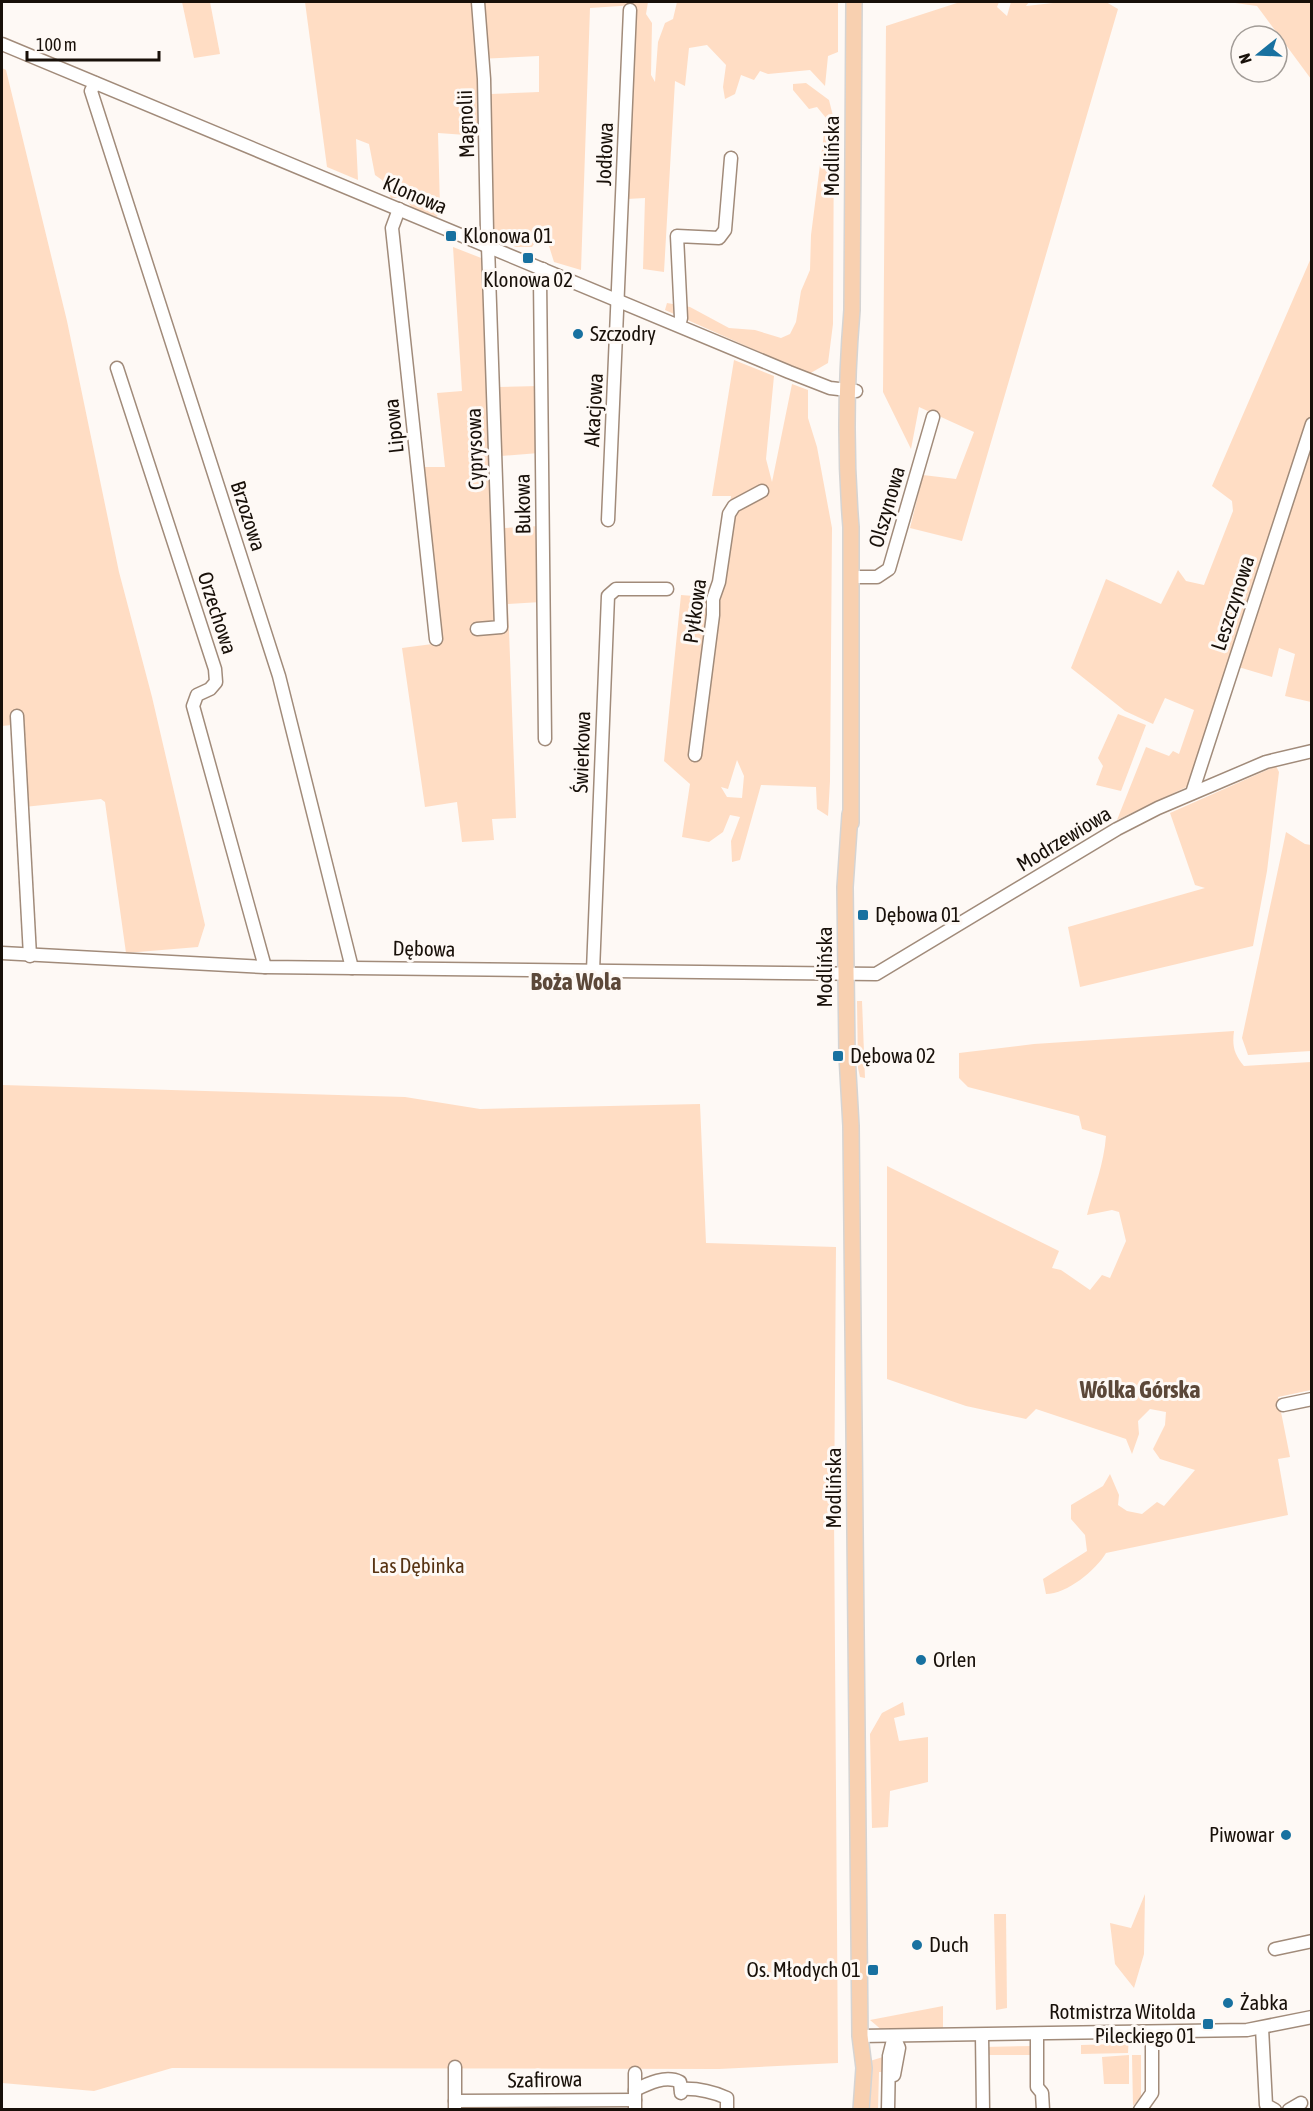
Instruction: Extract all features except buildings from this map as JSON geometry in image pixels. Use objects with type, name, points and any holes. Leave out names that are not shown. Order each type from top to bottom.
[{"type":"main road","name":"Modlińska","points":[[854,2],[852,391],[856,482],[851,527],[850,814],[846,870],[850,975],[848,1085],[851,1120],[860,2036],[856,2062],[860,2109]]},
{"type":"street","name":"Magnolii","points":[[478,2],[487,150],[486,245]]},
{"type":"street","name":"Jodłowa","points":[[619,301],[630,9]]},
{"type":"street","name":"Klonowa","points":[[2,44],[823,385],[852,391]]},
{"type":"street","name":"Brzozowa","points":[[95,82],[91,91],[279,676],[351,968]]},
{"type":"street","points":[[679,326],[681,318],[677,236],[719,238],[724,230],[731,158]]},
{"type":"street","name":"Lipowa","points":[[399,209],[392,228],[436,639]]},
{"type":"street","name":"Cyprysowa","points":[[477,630],[501,627],[486,245]]},
{"type":"street","name":"Bukowa","points":[[543,269],[540,289],[545,740]]},
{"type":"street","name":"Akacjowa","points":[[608,520],[619,301]]},
{"type":"street","name":"Orzechowa","points":[[117,368],[215,669],[216,682],[210,689],[197,695],[193,706],[265,967]]},
{"type":"street","name":"Olszynowa","points":[[851,577],[877,577],[890,569],[933,417]]},
{"type":"street","name":"Leszczynowa","points":[[1192,793],[1311,424]]},
{"type":"street","name":"Pyłkowa","points":[[695,755],[713,615],[713,599],[719,582],[729,514],[734,506],[762,491]]},
{"type":"street","name":"Świerkowa","points":[[593,971],[608,596],[616,589],[667,589]]},
{"type":"street","points":[[17,716],[30,956]]},
{"type":"street","name":"Modrzewiowa","points":[[850,975],[876,974],[1117,829],[1192,793],[1280,757],[1311,751]]},
{"type":"street","name":"Dębowa","points":[[2,953],[265,967],[850,975]]},
{"type":"street","points":[[1283,1405],[1311,1399]]},
{"type":"street","points":[[1275,1949],[1311,1941]]},
{"type":"street","points":[[860,2036],[1152,2032],[1262,2028],[1311,2017]]},
{"type":"street","points":[[1262,2028],[1266,2105],[1275,2109]]},
{"type":"street","points":[[1140,2109],[1152,2093],[1152,2032]]},
{"type":"street","points":[[1037,2034],[1037,2087],[1042,2093],[1043,2109]]},
{"type":"street","points":[[982,2035],[983,2109]]},
{"type":"street","points":[[888,2108],[889,2056],[894,2036]]},
{"type":"street","points":[[455,2067],[455,2105]]},
{"type":"street","points":[[635,2073],[635,2100]]},
{"type":"street","name":"Szafirowa","points":[[455,2105],[635,2100],[649,2083],[672,2079],[680,2082],[681,2091],[698,2088],[727,2098],[727,2109]]},
{"type":"street","points":[[1289,2109],[1301,2103]]},
{"type":"green space","points":[[182,2],[210,2],[220,54],[194,58]]},
{"type":"green space","points":[[305,2],[648,2],[646,14],[652,23],[651,75],[655,82],[658,42],[665,23],[673,19],[677,2],[838,2],[838,52],[828,56],[825,86],[810,70],[768,74],[760,71],[754,80],[741,75],[735,94],[725,99],[723,87],[726,65],[707,45],[689,48],[685,86],[675,81],[664,272],[643,269],[645,198],[627,199],[635,5],[590,8],[581,270],[554,262],[549,246],[538,238],[532,247],[516,247],[493,238],[491,94],[539,92],[539,56],[478,59],[480,136],[438,133],[440,208],[437,217],[412,208],[405,197],[391,198],[382,180],[375,175],[369,144],[356,139],[358,180],[327,167]]},
{"type":"green space","points":[[960,2],[999,2],[997,7],[1007,16],[1011,2],[1029,2],[1026,6],[1062,2],[1106,2],[1118,9],[962,541],[910,528],[923,475],[956,479],[974,432],[919,407],[911,449],[883,392],[886,26]]},
{"type":"green space","points":[[1228,2],[1311,2],[1311,79],[1289,49],[1289,24],[1270,24],[1257,6]]},
{"type":"green space","points":[[2,68],[6,70],[67,321],[119,572],[152,697],[205,925],[198,947],[126,953],[105,802],[101,799],[24,807],[21,724],[2,726]]},
{"type":"green space","points":[[806,83],[829,100],[834,120],[833,324],[828,363],[809,374],[665,310],[667,303],[690,307],[729,328],[755,330],[781,338],[790,334],[796,322],[801,291],[810,270],[811,235],[826,118],[817,107],[809,109],[793,90],[793,84]]},
{"type":"green space","points":[[453,247],[494,263],[499,387],[539,386],[539,453],[501,456],[505,528],[540,526],[541,602],[508,604],[516,818],[492,819],[494,840],[462,842],[457,802],[425,807],[402,648],[440,643],[422,467],[445,467],[437,393],[462,391]]},
{"type":"green space","points":[[1311,258],[1311,702],[1285,696],[1295,654],[1279,648],[1272,677],[1235,666],[1195,783],[1117,820],[1146,747],[1169,756],[1173,751],[1179,754],[1194,710],[1165,698],[1153,724],[1125,711],[1071,668],[1106,579],[1161,604],[1178,570],[1186,581],[1204,585],[1233,511],[1232,501],[1212,486]]},
{"type":"green space","points":[[734,360],[774,376],[766,459],[772,482],[792,384],[808,390],[808,418],[817,447],[832,528],[828,816],[817,809],[816,787],[761,785],[740,860],[732,862],[731,841],[740,817],[730,815],[723,832],[709,842],[682,837],[690,784],[664,761],[681,595],[720,598],[731,496],[712,496]],"holes":[[[737,760],[744,776],[742,798],[727,797],[721,787],[728,789]]]},
{"type":"green space","points":[[1118,714],[1146,725],[1121,791],[1096,785],[1103,766],[1098,758]]},
{"type":"green space","points":[[1276,766],[1279,772],[1267,871],[1253,946],[1080,987],[1068,927],[1205,888],[1195,885],[1170,813]]},
{"type":"green space","points":[[1286,832],[1305,844],[1311,845],[1311,1051],[1248,1055],[1242,1038]]},
{"type":"green space","points":[[857,1001],[862,1001],[865,1078],[860,1077],[858,1068]]},
{"type":"green space","points":[[1234,1031],[1234,1050],[1244,1066],[1311,1062],[1311,1390],[1278,1397],[1290,1457],[1278,1459],[1288,1515],[1106,1553],[1095,1567],[1072,1586],[1046,1594],[1043,1579],[1087,1551],[1085,1535],[1071,1519],[1071,1505],[1103,1486],[1110,1474],[1119,1495],[1118,1505],[1127,1511],[1142,1514],[1157,1502],[1164,1506],[1195,1470],[1160,1459],[1153,1449],[1165,1425],[1166,1412],[1150,1409],[1138,1421],[1139,1434],[1132,1454],[1126,1439],[1036,1409],[1026,1419],[966,1406],[887,1379],[887,1166],[1059,1251],[1052,1268],[1061,1270],[1090,1290],[1102,1275],[1110,1278],[1126,1241],[1119,1212],[1112,1210],[1087,1215],[1101,1166],[1106,1136],[1082,1129],[1079,1116],[968,1087],[959,1078],[959,1053],[1034,1044]]},
{"type":"green space","name":"Las Dębinka","points":[[2,1085],[405,1097],[480,1109],[700,1104],[706,1243],[836,1247],[834,1515],[838,2063],[719,2069],[172,2068],[94,2091],[2,2083]]},
{"type":"green space","points":[[903,1702],[905,1715],[894,1718],[899,1741],[928,1737],[928,1782],[890,1791],[888,1827],[872,1828],[870,1734],[882,1713]]},
{"type":"green space","points":[[1145,1894],[1144,1954],[1134,1988],[1115,1964],[1110,1923],[1131,1928]]},
{"type":"green space","points":[[994,1914],[1006,1914],[1007,2008],[996,2010]]},
{"type":"green space","points":[[943,2006],[943,2029],[883,2031],[870,2020]]},
{"type":"green space","points":[[1129,2035],[1128,2053],[1081,2054],[1081,2045],[1118,2044],[1118,2036]]},
{"type":"green space","points":[[1035,2046],[1035,2055],[984,2055],[984,2047]]},
{"type":"green space","points":[[1129,2055],[1129,2084],[1104,2084],[1102,2057]]},
{"type":"green space","points":[[1132,2055],[1141,2055],[1141,2097],[1133,2106]]},
{"type":"green space","points":[[886,2056],[885,2072],[879,2072],[878,2109],[867,2109],[870,2061]]},
{"type":"place","name":"Klonowa 01","points":[[451,236]]},
{"type":"place","name":"Klonowa 02","points":[[528,258]]},
{"type":"place","name":"Szczodry","points":[[578,334]]},
{"type":"place","name":"Dębowa 01","points":[[863,915]]},
{"type":"place","name":"Dębowa 02","points":[[838,1056]]},
{"type":"place","name":"Orlen","points":[[921,1660]]},
{"type":"place","name":"Piwowar","points":[[1286,1835]]},
{"type":"place","name":"Duch","points":[[917,1945]]},
{"type":"place","name":"Os. Młodych 01","points":[[873,1970]]},
{"type":"place","name":"Żabka","points":[[1228,2003]]},
{"type":"place","name":"Rotmistrza Witolda Pileckiego 01","points":[[1208,2024]]},
{"type":"district","name":"Boża Wola","points":[[576,982]]},
{"type":"district","name":"Wólka Górska","points":[[1140,1390]]}]
